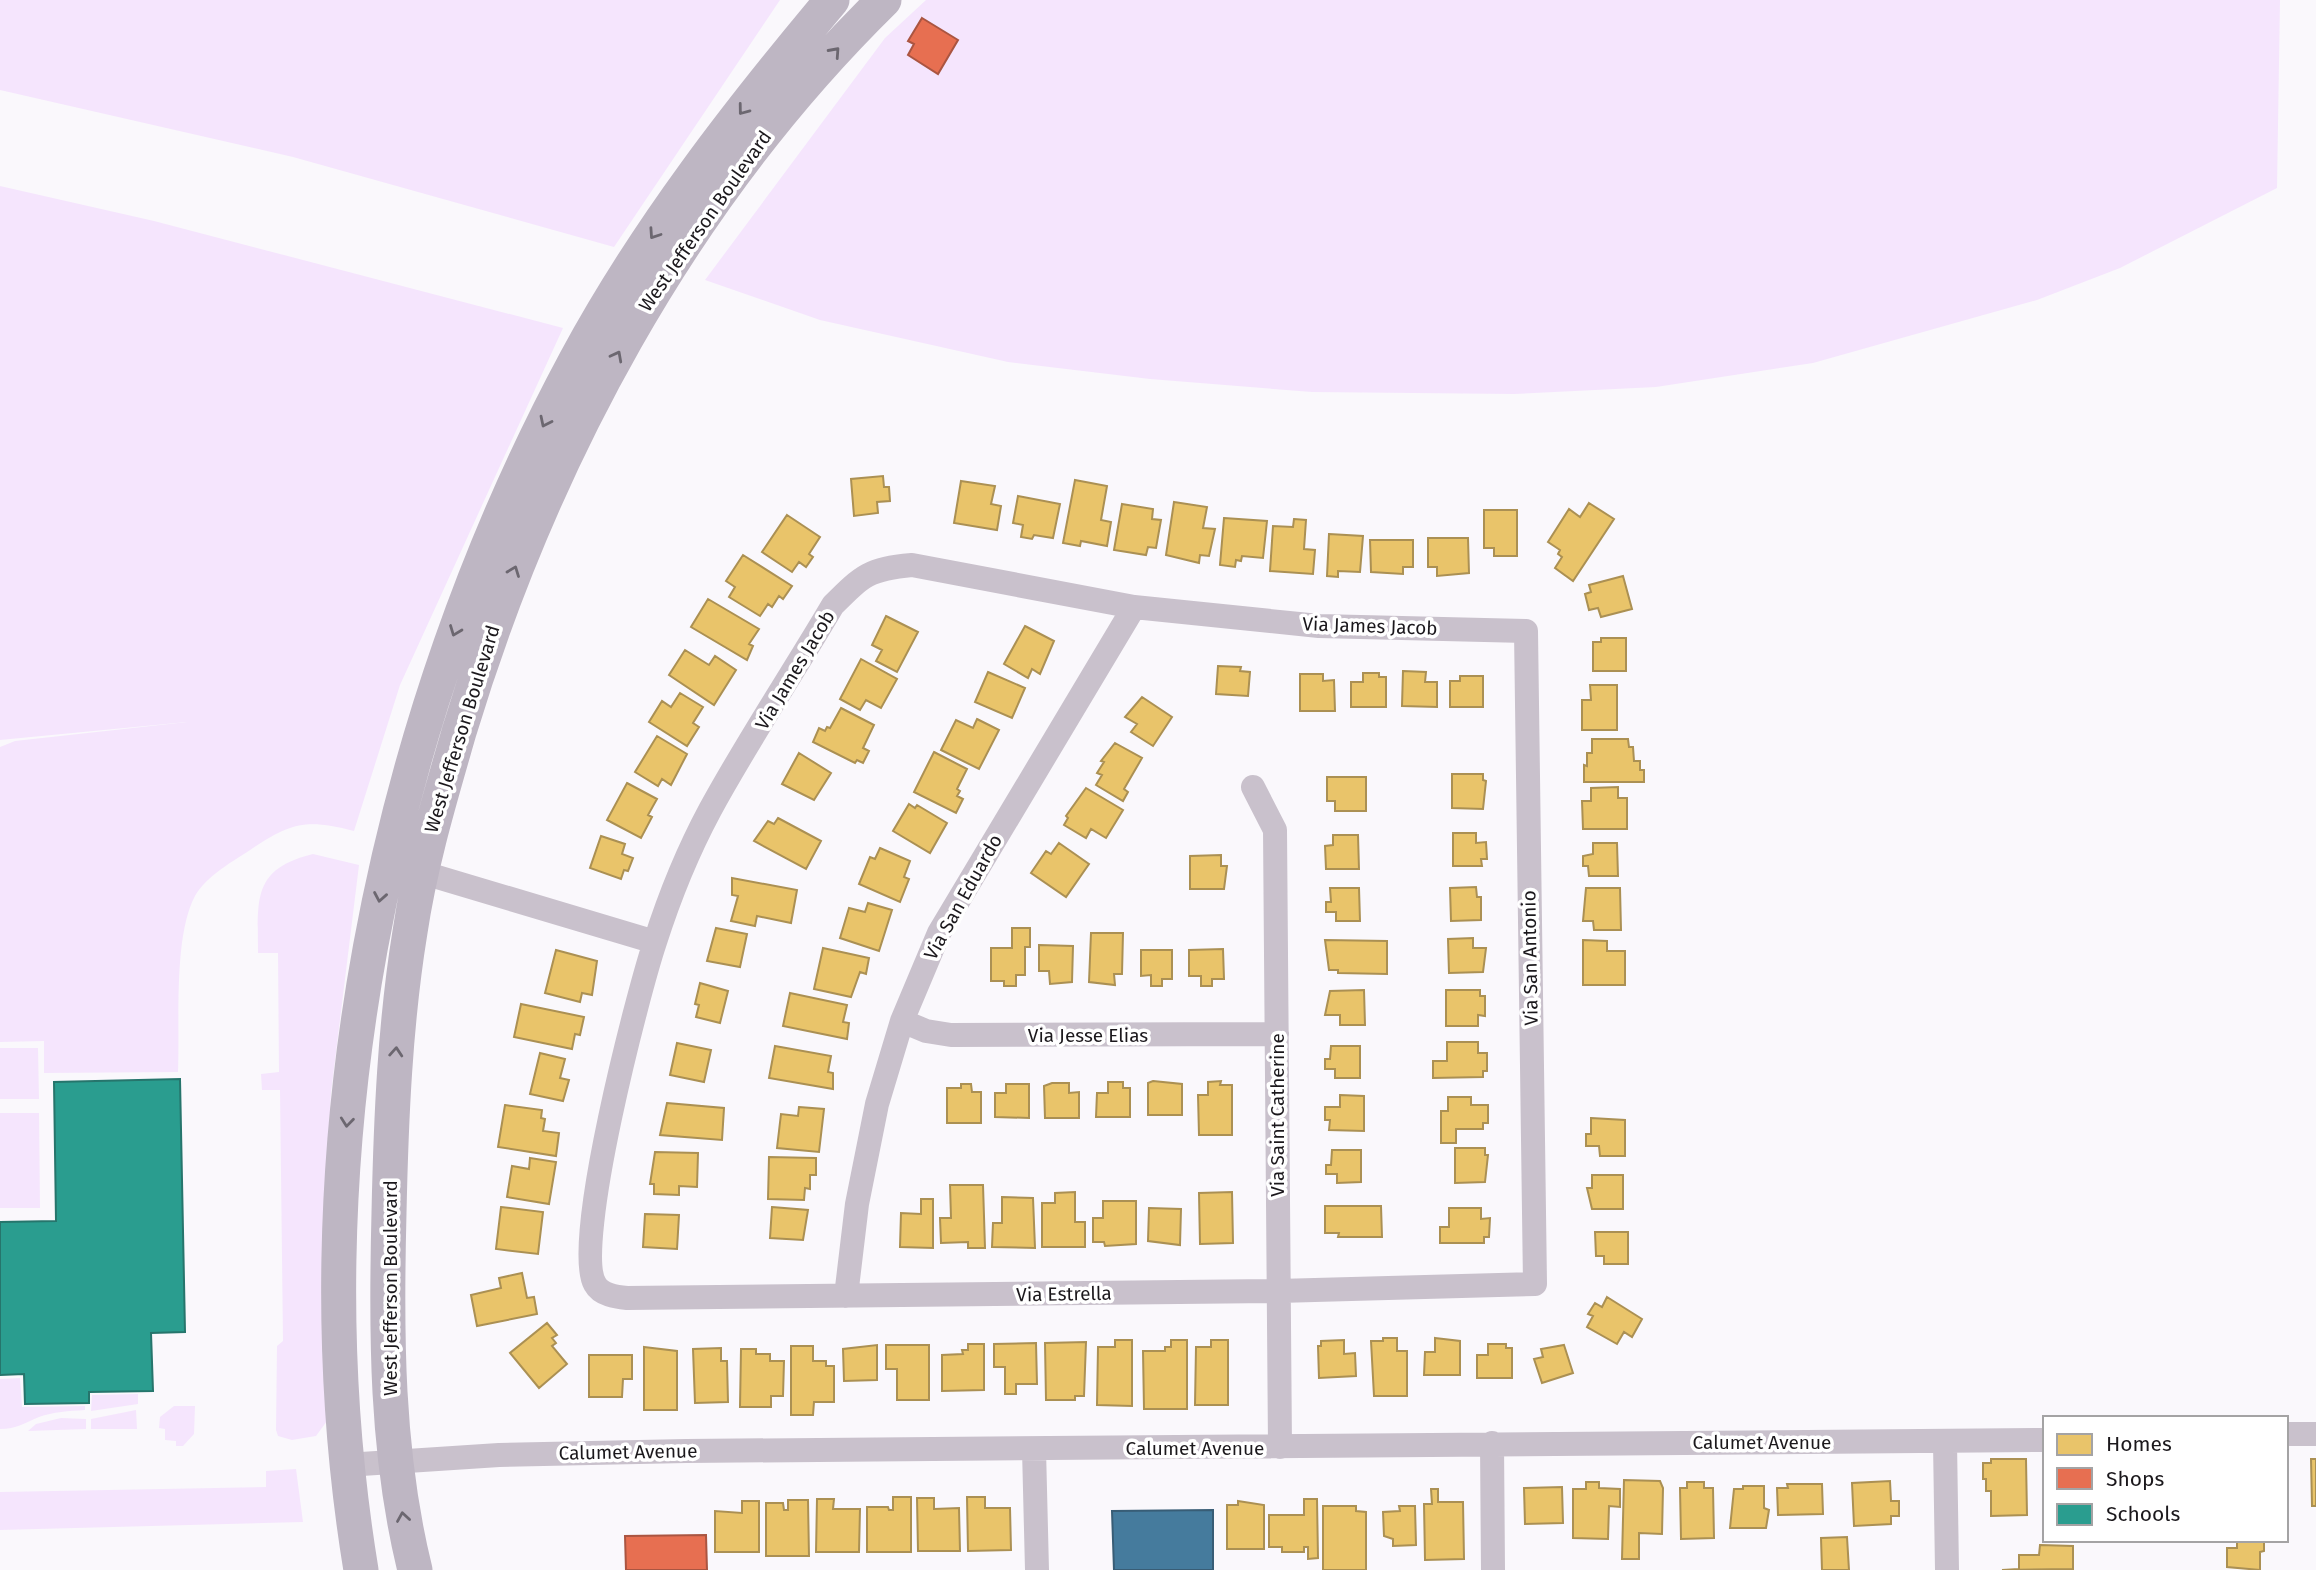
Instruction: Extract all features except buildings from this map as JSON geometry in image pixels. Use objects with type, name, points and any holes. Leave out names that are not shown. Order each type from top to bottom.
[{"type":"main road","name":"West Jefferson Boulevard","points":[[415,1570],[403,1523],[395,1463],[387,1336],[391,1122],[401,988],[421,872],[486,644],[520,555],[562,459],[641,310],[715,200],[788,80],[832,0]]},
{"type":"main road","name":"West Jefferson Boulevard","points":[[361,1570],[346,1465],[341,1297],[343,1162],[356,1029],[386,862],[451,643],[495,525],[558,396],[610,300],[692,178],[788,80],[884,0]]},
{"type":"street","name":"Via James Jacob","points":[[595,1286],[589,1268],[589,1247],[602,1160],[626,1045],[655,942],[710,810],[834,605],[861,577],[885,568],[912,565],[1134,607],[1319,626],[1525,631]]},
{"type":"street","name":"Via San Eduardo","points":[[846,1296],[858,1204],[877,1104],[902,1021],[939,933],[1082,700],[1134,607]]},
{"type":"street","name":"Via San Antonio","points":[[1525,631],[1535,1284]]},
{"type":"street","name":"Via Saint Catherine","points":[[1253,787],[1275,830],[1280,1447]]},
{"type":"street","points":[[386,862],[655,942]]},
{"type":"street","name":"Via Jesse Elias","points":[[902,1021],[926,1031],[951,1035],[1277,1034]]},
{"type":"street","name":"Via Estrella","points":[[595,1286],[610,1296],[628,1298],[1278,1291],[1535,1284]]},
{"type":"street","points":[[2288,1434],[2316,1434]]},
{"type":"street","name":"Calumet Avenue","points":[[346,1465],[499,1455],[672,1451],[2043,1440]]},
{"type":"street","points":[[1945,1442],[1947,1570]]},
{"type":"street","points":[[1492,1443],[1493,1570]]},
{"type":"street","points":[[1034,1449],[1037,1570]]},
{"type":"shaded area","points":[[0,0],[780,0],[614,247],[293,157],[0,90]]},
{"type":"shaded area","points":[[926,0],[2280,0],[2277,188],[2120,268],[2037,300],[1813,363],[1656,387],[1514,394],[1312,392],[1150,379],[1008,362],[820,320],[705,280],[885,38]]},
{"type":"shaded area","points":[[0,186],[154,221],[563,328],[400,685],[354,831],[312,824],[290,828],[267,839],[221,869],[206,881],[195,896],[188,913],[180,957],[178,1072],[44,1073],[44,1041],[0,1042],[0,747],[15,741],[187,722],[0,740]]},
{"type":"shaded area","points":[[313,854],[359,865],[331,1093],[322,1263],[327,1421],[316,1436],[292,1440],[278,1436],[276,1430],[277,1346],[283,1341],[280,1090],[262,1090],[261,1074],[279,1072],[278,953],[258,953],[258,917],[259,902],[269,878],[293,860]]},
{"type":"shaded area","points":[[0,1048],[38,1048],[39,1099],[0,1099]]},
{"type":"shaded area","points":[[0,1113],[39,1113],[40,1208],[0,1208]]},
{"type":"shaded area","points":[[20,1378],[22,1407],[85,1406],[85,1410],[50,1414],[16,1427],[0,1429],[0,1379]]},
{"type":"shaded area","points":[[138,1394],[138,1404],[91,1411],[92,1395]]},
{"type":"shaded area","points":[[174,1406],[195,1406],[194,1434],[183,1446],[176,1446],[176,1441],[165,1440],[165,1429],[159,1428],[160,1417]]},
{"type":"shaded area","points":[[136,1410],[137,1429],[91,1429],[91,1419]]},
{"type":"shaded area","points":[[61,1418],[86,1419],[86,1429],[28,1431],[36,1424]]},
{"type":"shaded area","points":[[296,1469],[303,1522],[0,1530],[0,1492],[266,1487],[266,1471]]}]
